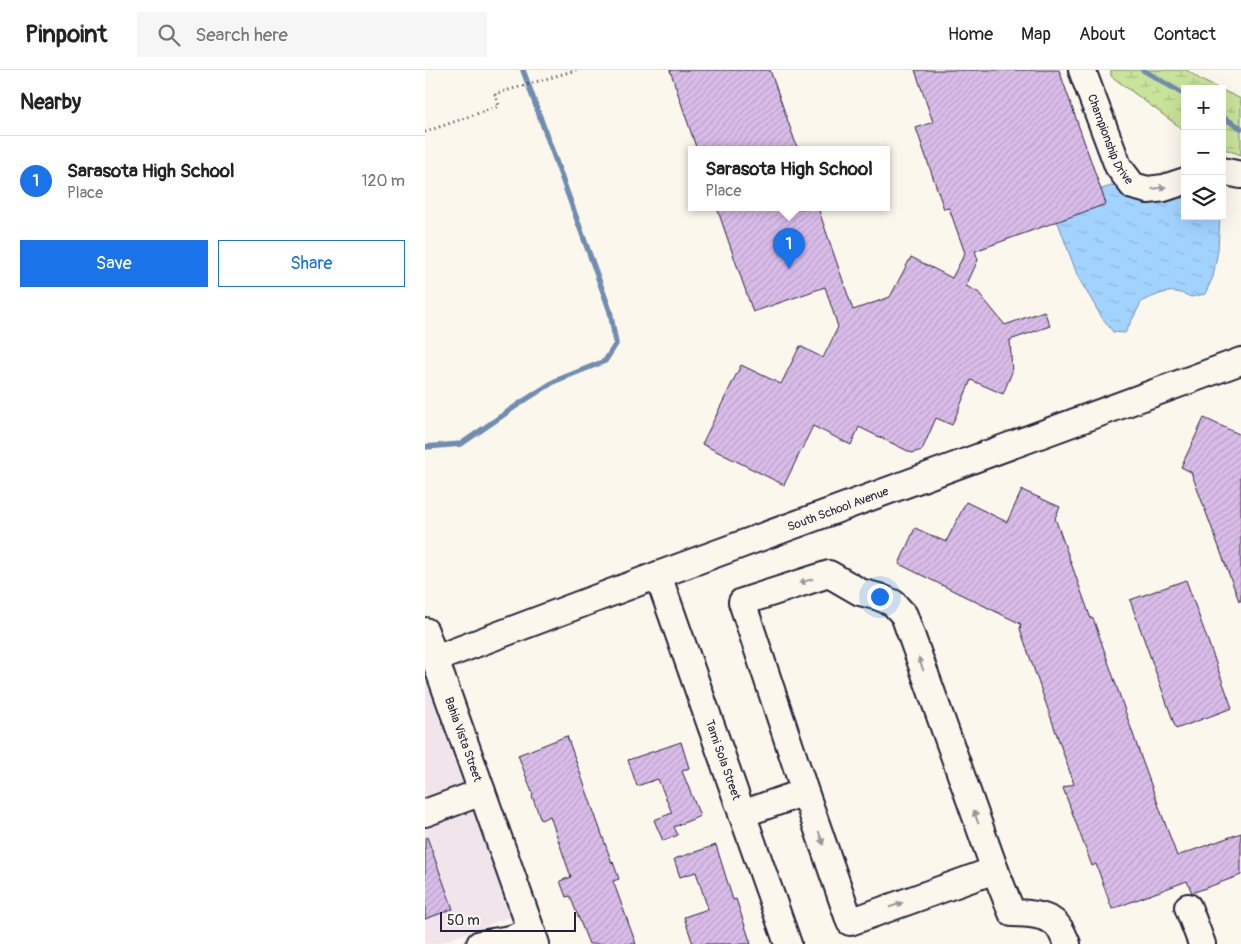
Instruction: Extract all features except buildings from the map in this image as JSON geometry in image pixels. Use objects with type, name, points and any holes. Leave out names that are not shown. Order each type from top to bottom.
[{"type":"street","name":"Championship Drive","points":[[1082,70],[1118,166],[1133,186],[1148,190],[1164,188],[1181,182]]},
{"type":"street","points":[[1226,172],[1241,175]]},
{"type":"street","name":"South School Avenue","points":[[435,659],[1241,361]]},
{"type":"street","points":[[995,870],[850,922],[742,602],[829,574],[861,592],[893,603],[904,615],[1012,913],[1029,913],[1055,923],[1067,944]]},
{"type":"street","name":"Tami Sola Street","points":[[658,575],[788,944]]},
{"type":"street","name":"Bahia Vista Street","points":[[425,631],[534,938]]},
{"type":"street","name":"Bahia Vista Street","points":[[425,813],[483,792]]},
{"type":"street","points":[[742,814],[805,792]]},
{"type":"street","points":[[1188,907],[1202,944]]},
{"type":"street","points":[[480,944],[510,939],[534,938]]},
{"type":"path","points":[[425,132],[499,106],[495,94],[576,70]]},
{"type":"shaded area","points":[[425,663],[469,786],[425,803]]},
{"type":"shaded area","points":[[476,804],[515,915],[437,944],[425,944],[425,823]]},
{"type":"green space","points":[[1111,70],[1187,70],[1211,85],[1181,85],[1181,128],[1111,76]]},
{"type":"green space","points":[[1226,92],[1241,99],[1241,155],[1226,149]]},
{"type":"water","points":[[1120,183],[1181,188],[1181,220],[1220,220],[1218,250],[1213,277],[1205,294],[1191,297],[1177,292],[1167,292],[1142,301],[1125,333],[1113,332],[1101,316],[1078,277],[1057,220],[1093,188],[1102,189]]},
{"type":"waterway","points":[[425,447],[461,444],[555,381],[605,361],[616,344],[610,311],[523,70]]},
{"type":"waterway","points":[[1143,70],[1181,93]]},
{"type":"waterway","points":[[1226,119],[1241,128]]},
{"type":"place","name":"Sarasota High School","points":[[789,269]]}]
